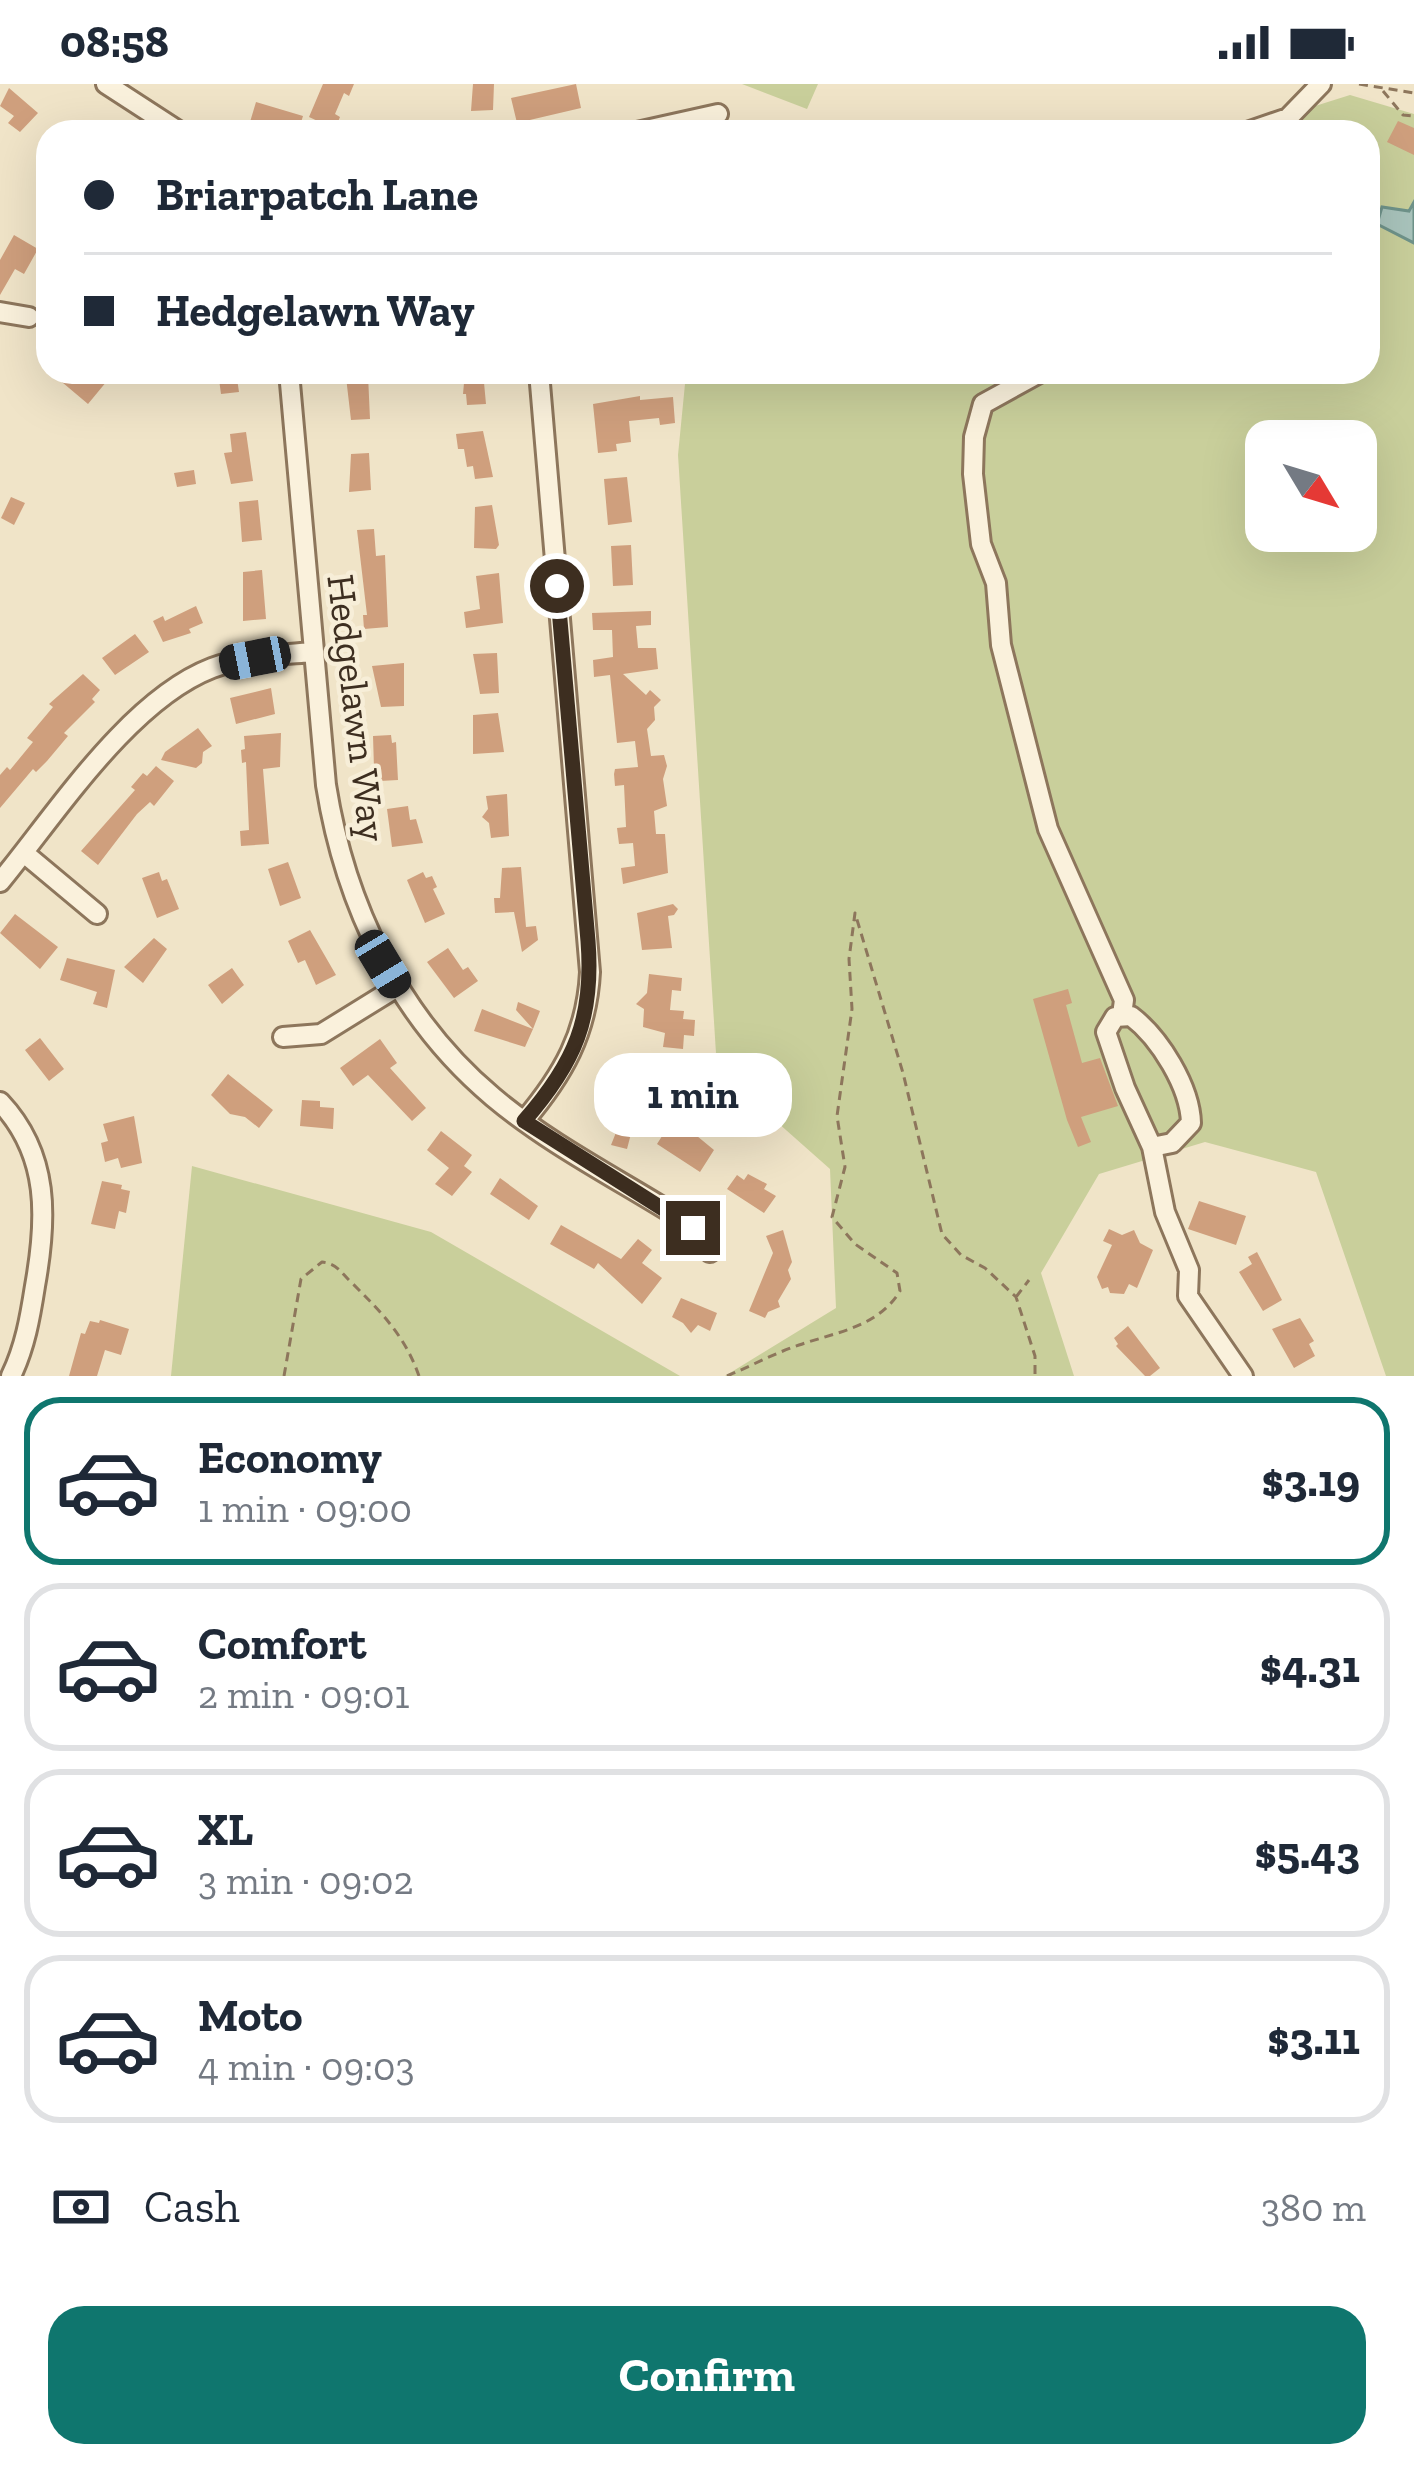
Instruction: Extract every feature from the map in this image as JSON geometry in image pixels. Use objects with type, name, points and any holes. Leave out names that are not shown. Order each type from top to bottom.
[{"type":"street","points":[[106,84],[159,120]]},
{"type":"street","points":[[1294,120],[1321,84]]},
{"type":"street","points":[[691,120],[718,114]]},
{"type":"street","points":[[0,312],[28,317]]},
{"type":"street","name":"Hedgelawn Way","points":[[290,384],[312,652],[333,832],[364,925],[398,987],[448,1053],[492,1097],[680,1218],[710,1252]]},
{"type":"street","points":[[524,1121],[571,1057],[587,1012],[590,972],[540,384]]},
{"type":"street","points":[[1019,384],[983,404],[974,437],[978,531],[996,583],[1001,645],[1042,811],[1124,1000],[1122,1016]]},
{"type":"street","points":[[0,882],[136,718],[174,687],[227,663],[312,652]]},
{"type":"street","points":[[24,853],[97,914]]},
{"type":"street","points":[[284,1037],[321,1034],[398,987]]},
{"type":"street","points":[[1152,1148],[1182,1135],[1191,1123],[1189,1102],[1143,1025],[1122,1016],[1111,1021],[1106,1032],[1152,1148],[1165,1212],[1189,1270],[1188,1296],[1243,1376]]},
{"type":"street","points":[[0,1102],[32,1149],[44,1203],[43,1245],[26,1335],[11,1376]]},
{"type":"path","points":[[1359,84],[1414,93]]},
{"type":"path","points":[[1382,89],[1403,115],[1414,116]]},
{"type":"path","points":[[727,1376],[797,1345],[864,1323],[888,1311],[900,1291],[897,1273],[855,1244],[832,1217],[845,1167],[836,1116],[852,1009],[849,959],[855,913],[903,1073],[942,1234],[1016,1298],[1035,1356],[1035,1376]]},
{"type":"path","points":[[284,1376],[302,1279],[322,1262],[335,1264],[385,1312],[410,1349],[419,1376]]},
{"type":"path","points":[[1016,1298],[1029,1280]]},
{"type":"green space","points":[[742,84],[818,84],[807,109]]},
{"type":"green space","points":[[1350,95],[1414,114],[1414,1376],[1386,1376],[1316,1172],[1205,1142],[1099,1174],[1041,1273],[1074,1376],[725,1376],[836,1308],[830,1169],[717,1069],[678,455],[685,384],[1380,384],[1380,120],[1271,120]]},
{"type":"green space","points":[[192,1166],[431,1232],[680,1376],[171,1376]]},
{"type":"water","points":[[1414,202],[1414,243],[1380,226],[1382,207],[1409,211]]},
{"type":"building","points":[[323,84],[354,84],[349,96],[344,93],[335,114],[339,120],[309,117]]},
{"type":"building","points":[[473,84],[494,84],[493,110],[471,111]]},
{"type":"building","points":[[576,84],[581,108],[516,120],[511,98]]},
{"type":"building","points":[[9,88],[38,113],[20,132],[8,123],[14,116],[0,106]]},
{"type":"building","points":[[256,102],[303,116],[302,120],[251,120]]},
{"type":"building","points":[[1398,121],[1414,128],[1414,155],[1387,142]]},
{"type":"building","points":[[14,235],[36,248],[24,274],[15,269],[0,295],[0,260]]},
{"type":"building","points":[[64,384],[105,384],[88,404]]},
{"type":"building","points":[[220,384],[238,384],[239,392],[221,394]]},
{"type":"building","points":[[347,384],[368,384],[370,419],[351,420]]},
{"type":"building","points":[[464,384],[484,384],[486,404],[467,405]]},
{"type":"building","points":[[640,396],[640,400],[673,397],[675,423],[660,425],[659,418],[629,421],[631,442],[616,444],[617,451],[598,453],[593,404]]},
{"type":"building","points":[[483,431],[493,477],[475,479],[464,449],[458,449],[456,434]]},
{"type":"building","points":[[246,432],[253,481],[231,484],[224,453],[232,452],[230,434]]},
{"type":"building","points":[[369,453],[371,490],[349,492],[351,454]]},
{"type":"building","points":[[194,470],[196,484],[177,487],[174,473]]},
{"type":"building","points":[[627,477],[632,522],[608,525],[604,479]]},
{"type":"building","points":[[11,497],[25,503],[14,525],[1,518]]},
{"type":"building","points":[[258,500],[262,540],[242,542],[239,502]]},
{"type":"building","points":[[492,505],[499,545],[496,549],[474,548],[475,507]]},
{"type":"building","points":[[374,529],[376,556],[385,555],[388,627],[364,629],[363,615],[367,615],[357,530]]},
{"type":"building","points":[[631,545],[633,585],[613,586],[611,546]]},
{"type":"building","points":[[262,570],[266,619],[243,621],[243,572]]},
{"type":"building","points":[[499,573],[503,623],[466,628],[464,612],[480,609],[476,576]]},
{"type":"building","points":[[196,606],[203,623],[189,629],[191,633],[163,642],[153,621],[163,616],[165,621]]},
{"type":"building","points":[[651,611],[651,625],[636,626],[638,648],[656,648],[658,669],[623,674],[646,695],[650,690],[661,700],[647,729],[651,756],[664,755],[667,766],[663,779],[667,806],[654,811],[656,834],[665,834],[668,873],[623,884],[621,868],[635,866],[633,843],[619,844],[617,828],[626,827],[624,785],[615,786],[614,774],[615,769],[638,767],[635,741],[617,743],[610,675],[594,677],[593,660],[613,657],[612,630],[593,630],[592,613]]},
{"type":"building","points":[[135,634],[149,652],[115,675],[102,658]]},
{"type":"building","points":[[497,653],[499,693],[480,694],[473,654]]},
{"type":"building","points":[[404,663],[404,706],[381,707],[372,666]]},
{"type":"building","points":[[83,674],[100,690],[92,699],[95,702],[64,733],[68,736],[47,761],[36,772],[33,769],[0,808],[0,775],[33,742],[27,738],[53,707],[49,704]]},
{"type":"building","points":[[271,688],[275,714],[236,724],[230,698]]},
{"type":"building","points":[[498,713],[504,752],[473,754],[473,715]]},
{"type":"building","points":[[198,728],[212,746],[203,752],[202,763],[196,768],[161,760],[165,752]]},
{"type":"building","points":[[281,733],[280,767],[263,769],[269,844],[241,846],[240,831],[249,830],[246,762],[242,763],[241,750],[245,749],[244,736]]},
{"type":"building","points":[[391,735],[392,743],[396,742],[398,780],[380,781],[380,768],[374,768],[373,736]]},
{"type":"building","points":[[156,766],[174,781],[154,806],[150,802],[137,814],[98,865],[81,851],[135,790],[131,787],[143,773],[147,776]]},
{"type":"building","points":[[507,794],[509,836],[491,838],[489,823],[482,817],[488,809],[486,796]]},
{"type":"building","points":[[408,806],[423,843],[392,847],[387,809]]},
{"type":"building","points":[[288,862],[301,898],[280,906],[268,869]]},
{"type":"building","points":[[521,867],[526,927],[536,926],[538,940],[522,952],[514,912],[495,913],[494,898],[500,898],[502,868]]},
{"type":"building","points":[[159,872],[162,881],[167,879],[179,909],[157,918],[142,878]]},
{"type":"building","points":[[423,872],[426,878],[432,876],[445,914],[425,923],[407,880]]},
{"type":"building","points":[[673,904],[678,909],[668,916],[672,948],[642,950],[637,913]]},
{"type":"building","points":[[15,914],[58,947],[40,969],[0,933]]},
{"type":"building","points":[[310,930],[336,975],[316,985],[305,960],[298,963],[288,941]]},
{"type":"building","points":[[154,938],[167,949],[143,983],[124,967]]},
{"type":"building","points":[[448,948],[463,970],[468,967],[478,981],[454,998],[427,962]]},
{"type":"building","points":[[67,958],[115,970],[107,1008],[93,1004],[97,992],[60,980]]},
{"type":"building","points":[[232,968],[244,985],[222,1004],[208,985]]},
{"type":"building","points":[[649,974],[682,978],[681,991],[672,990],[670,1010],[684,1011],[683,1019],[695,1020],[694,1036],[684,1035],[683,1049],[663,1047],[665,1033],[643,1027],[644,1009],[636,1004],[647,993]]},
{"type":"building","points":[[1068,989],[1072,1003],[1066,1005],[1082,1063],[1100,1058],[1118,1106],[1081,1117],[1091,1142],[1078,1147],[1033,999]]},
{"type":"building","points":[[518,1002],[540,1011],[533,1029],[516,1010]]},
{"type":"building","points":[[482,1009],[533,1029],[525,1047],[474,1031]]},
{"type":"building","points":[[40,1038],[64,1069],[49,1081],[25,1050]]},
{"type":"building","points":[[380,1039],[397,1063],[390,1068],[426,1108],[412,1121],[368,1075],[353,1086],[340,1068]]},
{"type":"building","points":[[627,1072],[646,1110],[666,1118],[674,1107],[685,1114],[680,1122],[714,1150],[700,1172],[657,1144],[664,1133],[633,1126],[627,1149],[611,1145],[617,1130],[597,1089]]},
{"type":"building","points":[[228,1074],[273,1110],[259,1128],[245,1117],[230,1114],[211,1095]]},
{"type":"building","points":[[302,1100],[334,1108],[333,1129],[300,1126]]},
{"type":"building","points":[[134,1116],[142,1163],[121,1168],[118,1158],[105,1162],[101,1143],[108,1141],[103,1124]]},
{"type":"building","points":[[441,1131],[472,1155],[464,1166],[472,1172],[452,1196],[435,1184],[449,1168],[427,1150]]},
{"type":"building","points":[[748,1174],[767,1184],[764,1189],[776,1196],[764,1213],[727,1189],[737,1175],[744,1180]]},
{"type":"building","points":[[500,1178],[538,1206],[529,1220],[490,1194]]},
{"type":"building","points":[[102,1181],[130,1191],[126,1213],[119,1211],[115,1229],[91,1224]]},
{"type":"building","points":[[1199,1201],[1246,1216],[1236,1245],[1188,1229]]},
{"type":"building","points":[[561,1225],[621,1259],[638,1239],[652,1250],[642,1263],[662,1278],[642,1304],[598,1263],[594,1269],[550,1244]]},
{"type":"building","points":[[1109,1229],[1122,1235],[1134,1230],[1140,1243],[1153,1250],[1137,1288],[1129,1284],[1124,1294],[1102,1289],[1097,1277],[1112,1245],[1103,1241]]},
{"type":"building","points":[[783,1230],[792,1262],[791,1279],[778,1301],[780,1307],[765,1318],[749,1311],[773,1253],[766,1236]]},
{"type":"building","points":[[1257,1252],[1282,1300],[1263,1311],[1239,1272],[1252,1264],[1248,1257]]},
{"type":"building","points":[[681,1298],[717,1313],[710,1331],[698,1325],[691,1333],[672,1317]]},
{"type":"building","points":[[1300,1318],[1314,1341],[1309,1344],[1315,1356],[1294,1368],[1272,1329]]},
{"type":"building","points":[[90,1321],[129,1329],[121,1355],[105,1350],[97,1376],[69,1376],[81,1333],[85,1334]]},
{"type":"building","points":[[1128,1326],[1160,1368],[1150,1376],[1116,1346],[1114,1338]]},
{"type":"route","points":[[557,586],[589,996],[571,1057],[524,1121],[693,1228]]}]
